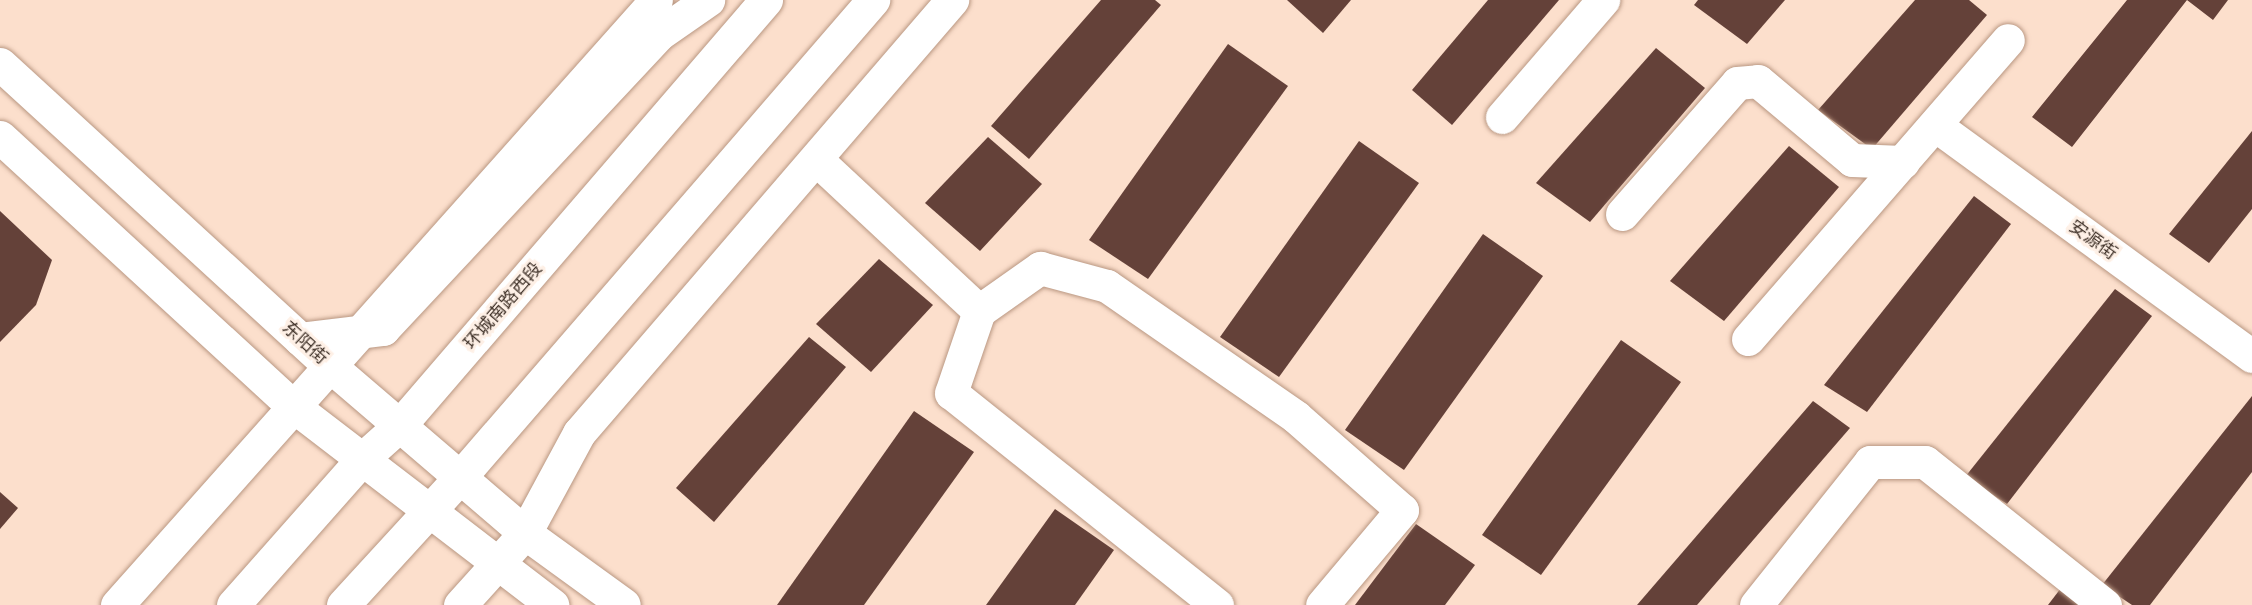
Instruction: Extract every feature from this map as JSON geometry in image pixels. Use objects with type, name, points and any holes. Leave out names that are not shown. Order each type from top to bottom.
[{"type":"main road","points":[[117,605],[656,0]]},
{"type":"main road","points":[[300,339],[383,329],[659,34],[708,0]]},
{"type":"main road","name":"环城南路西段","points":[[233,605],[363,459],[400,426],[766,0]]},
{"type":"main road","points":[[343,605],[461,476],[873,0]]},
{"type":"main road","points":[[460,605],[525,532],[579,433],[952,0]]},
{"type":"main road","points":[[1502,117],[1603,0]]},
{"type":"main road","points":[[1748,339],[2008,40]]},
{"type":"main road","name":"东阳街","points":[[0,64],[329,365],[525,532],[624,605]]},
{"type":"main road","points":[[1622,214],[1737,83],[1758,81],[1852,160],[1903,162]]},
{"type":"main road","name":"安源街","points":[[1935,125],[2252,356]]},
{"type":"main road","points":[[0,137],[293,406],[429,510],[496,565],[552,605]]},
{"type":"main road","points":[[816,159],[979,311]]},
{"type":"main road","points":[[1217,605],[951,393],[979,311],[1040,268],[1107,286],[1296,417],[1402,510],[1322,605]]},
{"type":"main road","points":[[1756,605],[1870,462],[1925,462],[2105,605]]},
{"type":"building","points":[[1101,0],[1155,0],[1161,5],[1029,159],[991,126]]},
{"type":"building","points":[[1287,0],[1351,0],[1323,33]]},
{"type":"building","points":[[1488,0],[1559,0],[1452,125],[1412,90]]},
{"type":"building","points":[[1698,0],[1785,0],[1747,44],[1694,5]]},
{"type":"building","points":[[1915,0],[1969,0],[1987,15],[1872,149],[1818,110]]},
{"type":"building","points":[[2127,0],[2187,0],[2072,147],[2032,117]]},
{"type":"building","points":[[2187,0],[2228,0],[2213,20]]},
{"type":"building","points":[[1228,44],[1288,86],[1148,279],[1089,240]]},
{"type":"building","points":[[1656,48],[1705,88],[1590,222],[1536,183]]},
{"type":"building","points":[[2252,131],[2252,209],[2209,263],[2169,234]]},
{"type":"building","points":[[988,137],[1042,184],[980,251],[925,203]]},
{"type":"building","points":[[1359,141],[1419,183],[1279,377],[1220,337]]},
{"type":"building","points":[[1789,146],[1839,187],[1724,321],[1670,281]]},
{"type":"building","points":[[1974,196],[2011,224],[1867,412],[1824,385]]},
{"type":"building","points":[[0,211],[52,260],[36,305],[0,342]]},
{"type":"building","points":[[1483,234],[1543,276],[1404,470],[1345,430]]},
{"type":"building","points":[[879,259],[933,305],[871,372],[816,324]]},
{"type":"building","points":[[2115,289],[2152,316],[2007,504],[1965,477]]},
{"type":"building","points":[[809,337],[846,367],[714,522],[676,488]]},
{"type":"building","points":[[1621,340],[1681,382],[1541,575],[1482,535]]},
{"type":"building","points":[[2252,396],[2252,472],[2150,605],[2132,605],[2102,585]]},
{"type":"building","points":[[1813,401],[1850,428],[1697,605],[1637,605]]},
{"type":"building","points":[[914,411],[974,452],[864,605],[777,605]]},
{"type":"building","points":[[0,492],[18,508],[0,529]]},
{"type":"building","points":[[1055,509],[1114,550],[1075,605],[986,605]]},
{"type":"building","points":[[1416,524],[1475,565],[1445,605],[1355,605]]},
{"type":"building","points":[[2061,588],[2083,605],[2048,605]]}]
